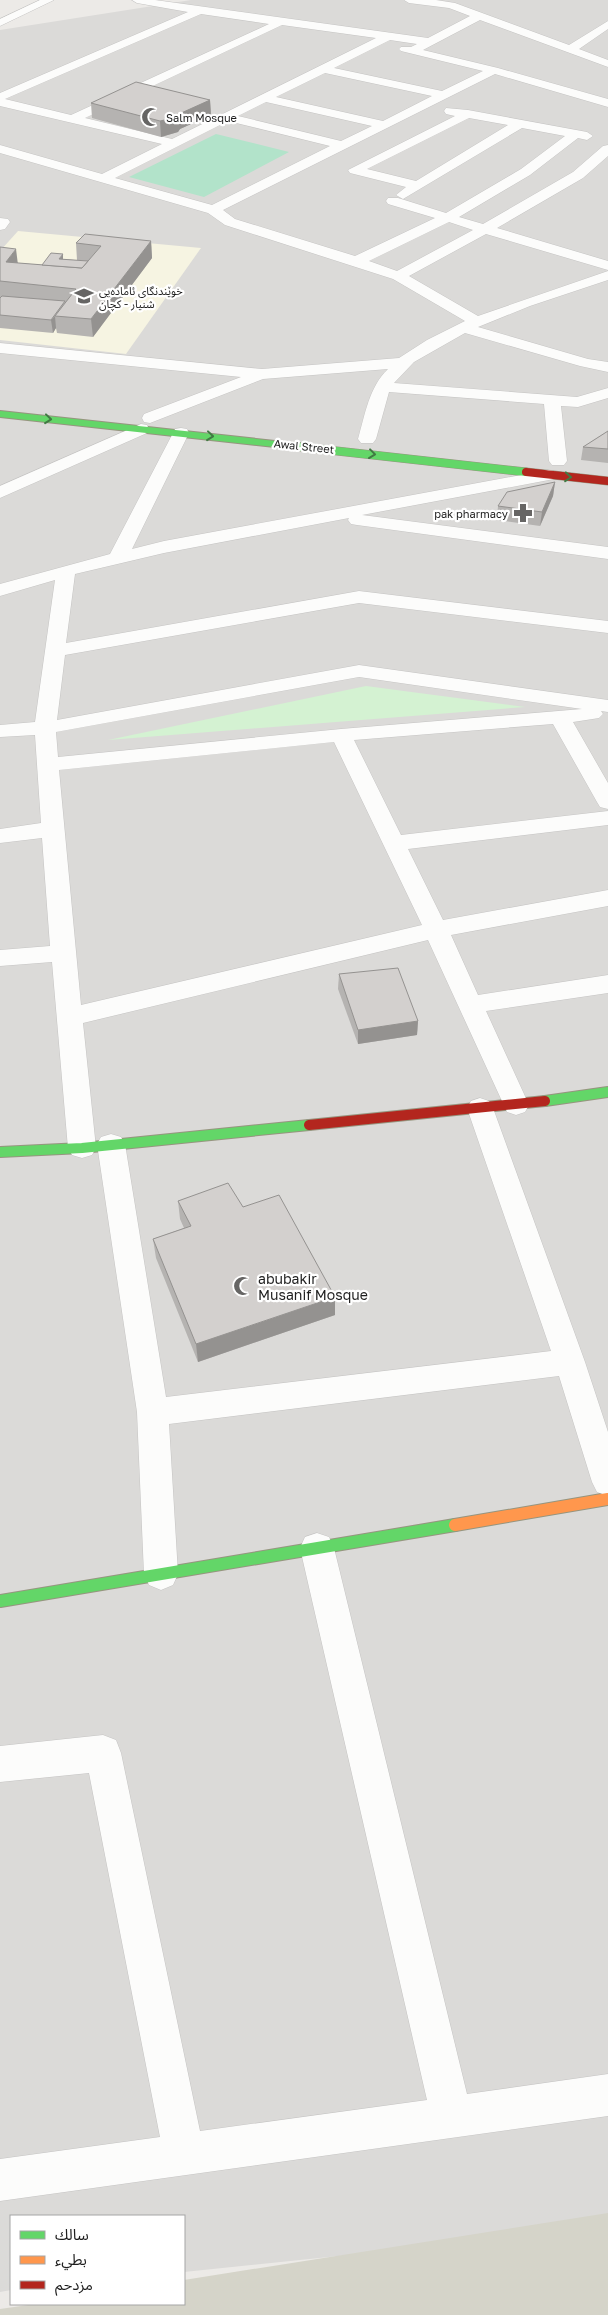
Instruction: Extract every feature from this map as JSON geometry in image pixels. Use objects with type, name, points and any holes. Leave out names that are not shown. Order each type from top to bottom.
[{"type":"street","points":[[0,23],[49,0]]},
{"type":"street","points":[[137,0],[200,11],[430,42]]},
{"type":"street","points":[[409,0],[451,5],[608,64]]},
{"type":"street","points":[[451,5],[464,0]]},
{"type":"street","points":[[0,97],[200,11]]},
{"type":"street","points":[[413,50],[479,16]]},
{"type":"street","points":[[73,119],[284,21]]},
{"type":"street","points":[[570,50],[608,24]]},
{"type":"street","points":[[104,178],[173,143],[223,112],[239,110],[389,36]]},
{"type":"street","points":[[376,43],[494,70],[608,103]]},
{"type":"street","points":[[324,68],[444,95]]},
{"type":"street","points":[[213,210],[494,70]]},
{"type":"street","points":[[140,88],[158,92]]},
{"type":"street","points":[[265,98],[386,125]]},
{"type":"street","points":[[0,102],[173,143]]},
{"type":"street","points":[[423,106],[608,140]]},
{"type":"street","points":[[223,112],[344,146]]},
{"type":"street","points":[[418,186],[355,170],[468,114]]},
{"type":"street","points":[[519,124],[393,201],[608,266]]},
{"type":"street","points":[[356,261],[425,230],[544,159],[575,134]]},
{"type":"street","points":[[0,149],[213,210],[230,222],[398,276],[471,325],[586,363],[608,367]]},
{"type":"street","points":[[398,276],[512,214],[578,175],[608,149]]},
{"type":"street","points":[[0,222],[3,222],[0,226]]},
{"type":"street","points":[[367,439],[383,387],[402,362],[436,342],[471,325],[608,275]]},
{"type":"street","points":[[0,348],[262,374],[402,362]]},
{"type":"street","points":[[0,493],[144,422],[262,374]]},
{"type":"street","points":[[383,387],[578,402],[608,393]]},
{"type":"street","points":[[0,590],[66,571],[164,547],[334,517],[555,465],[552,400]]},
{"type":"street","name":"Awal Street","points":[[0,414],[144,422],[555,465],[608,481]]},
{"type":"street","points":[[118,558],[185,427]]},
{"type":"street","points":[[334,517],[608,553]]},
{"type":"street","points":[[66,571],[44,728],[82,1148]]},
{"type":"street","points":[[56,651],[358,597],[608,627]]},
{"type":"street","points":[[0,732],[44,728],[359,671],[608,706]]},
{"type":"street","points":[[48,765],[341,735],[560,718],[608,712]]},
{"type":"street","points":[[560,718],[608,802]]},
{"type":"street","points":[[341,735],[436,930],[516,1105]]},
{"type":"street","points":[[394,843],[608,818]]},
{"type":"street","points":[[0,836],[53,829]]},
{"type":"street","points":[[70,1017],[436,930],[608,898]]},
{"type":"street","points":[[0,958],[63,953]]},
{"type":"street","points":[[470,1004],[608,984]]},
{"type":"street","points":[[0,1152],[82,1148],[516,1105],[608,1092]]},
{"type":"street","points":[[0,1601],[317,1548],[607,1480],[570,1362],[480,1108]]},
{"type":"street","points":[[111,1144],[153,1412],[161,1574]]},
{"type":"street","points":[[153,1412],[570,1362]]},
{"type":"street","points":[[317,1548],[452,2116]]},
{"type":"street","points":[[0,1764],[103,1754],[184,2154]]},
{"type":"street","points":[[0,2180],[608,2094]]},
{"type":"shaded area","points":[[191,0],[608,0],[608,2228],[185,2272],[185,2215],[10,2215],[10,2290],[0,2292],[0,30]]},
{"type":"shaded area","name":"خوێندنگای ئامادەیی شنیار - کچان","points":[[18,231],[201,248],[126,354],[0,340],[0,251]]},
{"type":"shaded area","points":[[608,2213],[608,2315],[0,2315],[0,2309],[28,2305],[185,2305],[185,2280]]},
{"type":"green space","points":[[216,134],[289,152],[204,197],[129,177]]},
{"type":"green space","points":[[366,686],[525,707],[108,740]]},
{"type":"building","points":[[136,82],[210,100],[179,114],[178,117],[160,121],[91,103]]},
{"type":"building","points":[[85,234],[151,241],[91,319],[55,316],[76,289],[0,281],[0,247],[16,249],[6,262],[82,268],[101,246],[76,243]]},
{"type":"building","points":[[51,253],[63,254],[59,259],[88,261],[82,268],[42,265]]},
{"type":"building","points":[[2,296],[65,301],[51,320],[0,315],[0,298]]},
{"type":"building","points":[[608,431],[608,449],[583,447]]},
{"type":"building","points":[[555,482],[542,512],[498,506],[507,492]]},
{"type":"building","points":[[398,968],[418,1021],[358,1030],[339,974]]},
{"type":"building","name":"abubakir Musanif Mosque","points":[[228,1183],[243,1207],[279,1195],[335,1297],[196,1344],[153,1239],[191,1226],[178,1201]]},
{"type":"traffic: fast","points":[[0,414],[526,472]]},
{"type":"traffic: fast","points":[[545,1101],[608,1092]]},
{"type":"traffic: fast","points":[[0,1152],[82,1148],[309,1125]]},
{"type":"traffic: fast","points":[[0,1601],[455,1525]]},
{"type":"traffic: slow","points":[[455,1525],[608,1499]]},
{"type":"traffic: jam","points":[[526,472],[608,481]]},
{"type":"traffic: jam","points":[[309,1125],[545,1101]]},
{"type":"place","name":"Salm Mosque","points":[[151,117]]},
{"type":"place","name":"خوێندنگای ئامادەیی شنیار - کچان","points":[[84,296]]},
{"type":"place","name":"pak pharmacy","points":[[523,513]]},
{"type":"place","name":"abubakir Musanif Mosque","points":[[243,1286]]}]
